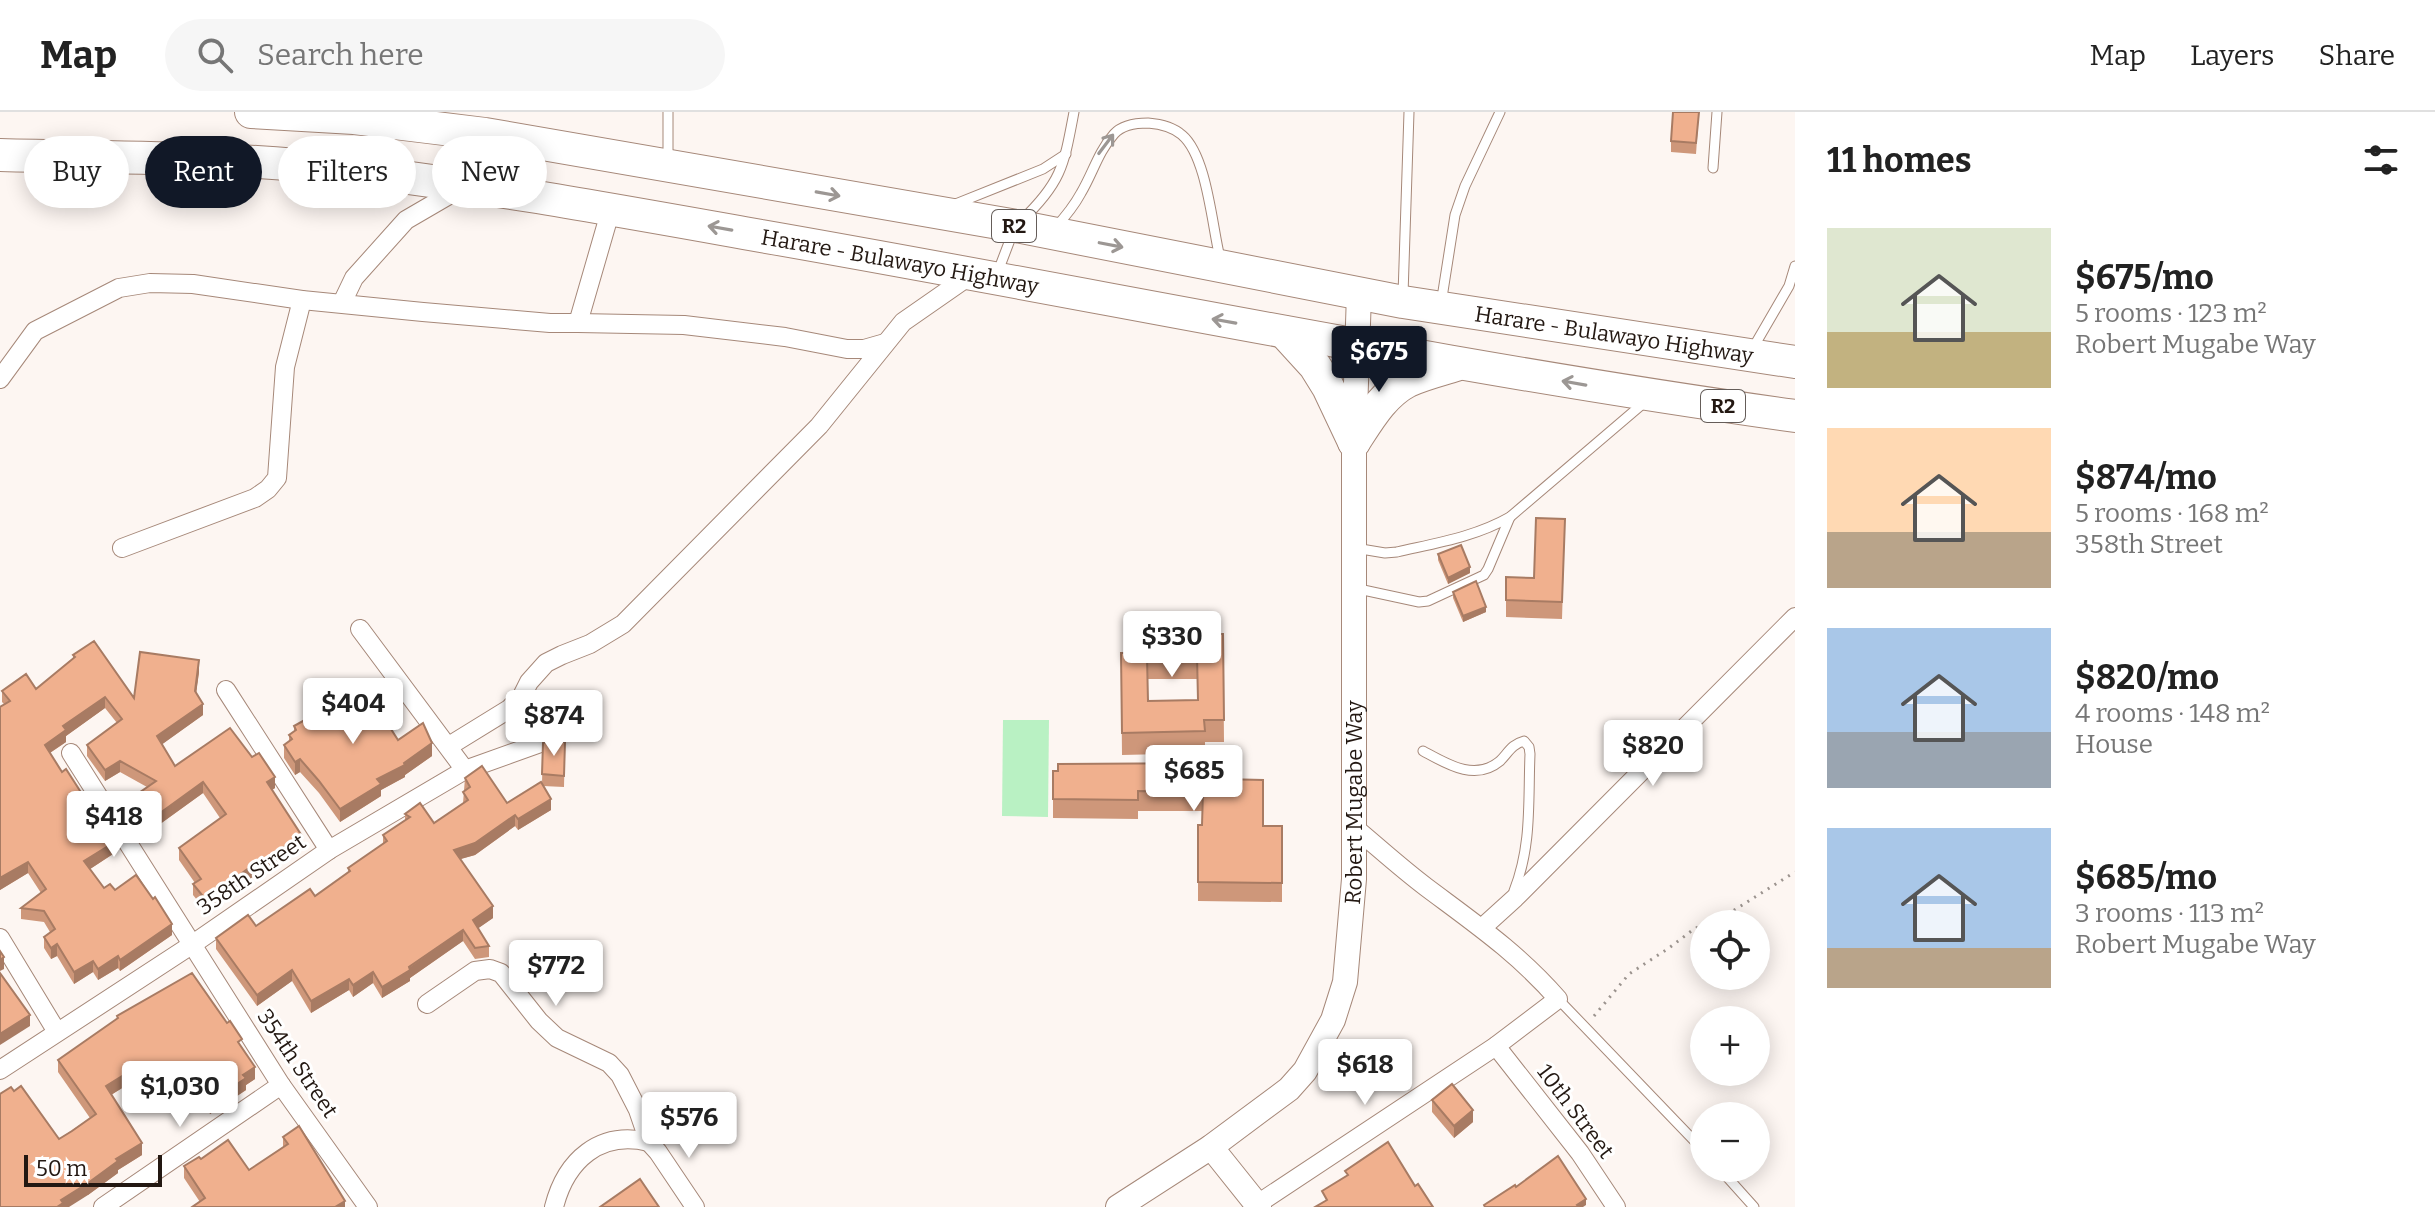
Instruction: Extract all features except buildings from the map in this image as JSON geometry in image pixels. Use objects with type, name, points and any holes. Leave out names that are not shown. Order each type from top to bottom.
[{"type":"highway","name":"Harare - Bulawayo Highway","points":[[251,112],[444,125],[1016,226],[1403,302],[1795,362]]},
{"type":"highway","name":"Harare - Bulawayo Highway","points":[[0,155],[269,163],[432,182]]},
{"type":"highway","name":"Harare - Bulawayo Highway","points":[[547,199],[985,275],[1356,346],[1651,396],[1795,416]]},
{"type":"highway","points":[[1284,332],[1315,366],[1354,442]]},
{"type":"highway","points":[[1354,442],[1391,393],[1418,377],[1463,363]]},
{"type":"street","points":[[342,303],[354,278],[406,220],[432,205]]},
{"type":"street","points":[[578,323],[611,209]]},
{"type":"street","points":[[449,746],[509,709],[546,663],[590,644],[623,624],[819,426],[903,322],[985,275]]},
{"type":"street","points":[[0,379],[35,331],[119,288],[150,283],[193,284],[302,300],[550,323],[684,325],[785,337],[847,349],[864,349],[885,343]]},
{"type":"street","name":"Robert Mugabe Way","points":[[1118,1207],[1211,1147],[1289,1089],[1305,1071],[1333,1020],[1345,982],[1350,945],[1355,828],[1354,442],[1359,294]]},
{"type":"street","points":[[122,548],[255,498],[277,478],[285,367],[302,300]]},
{"type":"street","points":[[1483,927],[1795,617]]},
{"type":"street","points":[[360,629],[465,770]]},
{"type":"street","points":[[226,690],[329,850]]},
{"type":"street","name":"358th Street","points":[[0,1070],[193,944],[329,850],[465,770],[543,742]]},
{"type":"street","name":"354th Street","points":[[71,753],[281,1085],[368,1207]]},
{"type":"street","points":[[1211,1147],[1256,1206],[1496,1046],[1558,999],[1483,927],[1425,886],[1355,828]]},
{"type":"street","points":[[0,938],[57,1032]]},
{"type":"street","points":[[427,1004],[475,971],[490,969],[501,973],[539,1021],[557,1038],[609,1063],[620,1075],[638,1110],[649,1142],[695,1207]]},
{"type":"street","name":"10th Street","points":[[1496,1046],[1580,1153],[1616,1207]]},
{"type":"street","points":[[103,1207],[281,1085]]},
{"type":"street","points":[[554,1207],[565,1179],[589,1150],[620,1138],[649,1142]]},
{"type":"lane","points":[[668,112],[668,165]]},
{"type":"lane","points":[[985,275],[1016,226],[1053,188],[1066,154],[1074,112]]},
{"type":"lane","points":[[1403,302],[1409,112]]},
{"type":"lane","points":[[1440,307],[1455,215],[1465,186],[1500,112]]},
{"type":"lane","points":[[1713,168],[1717,112]]},
{"type":"lane","points":[[1051,234],[1082,192],[1098,154],[1116,130],[1137,123],[1163,124],[1183,135],[1197,158],[1223,266]]},
{"type":"lane","points":[[932,212],[1043,169],[1066,154]]},
{"type":"lane","points":[[1750,353],[1789,286],[1795,266]]},
{"type":"lane","points":[[1355,548],[1397,552],[1491,528],[1510,517],[1651,396]]},
{"type":"lane","points":[[1354,588],[1419,602],[1436,599],[1484,575],[1510,517]]},
{"type":"lane","points":[[1423,751],[1447,765],[1464,771],[1476,771],[1496,764],[1518,742],[1527,743],[1530,754],[1528,844],[1523,871],[1514,890],[1515,898]]},
{"type":"lane","points":[[1558,999],[1690,1137]]},
{"type":"lane","points":[[1732,1182],[1754,1207]]},
{"type":"path","points":[[1734,910],[1795,872]]},
{"type":"path","points":[[1581,1024],[1597,1014],[1629,974],[1690,932]]},
{"type":"green space","points":[[1003,720],[1049,720],[1048,817],[1002,816]]}]
